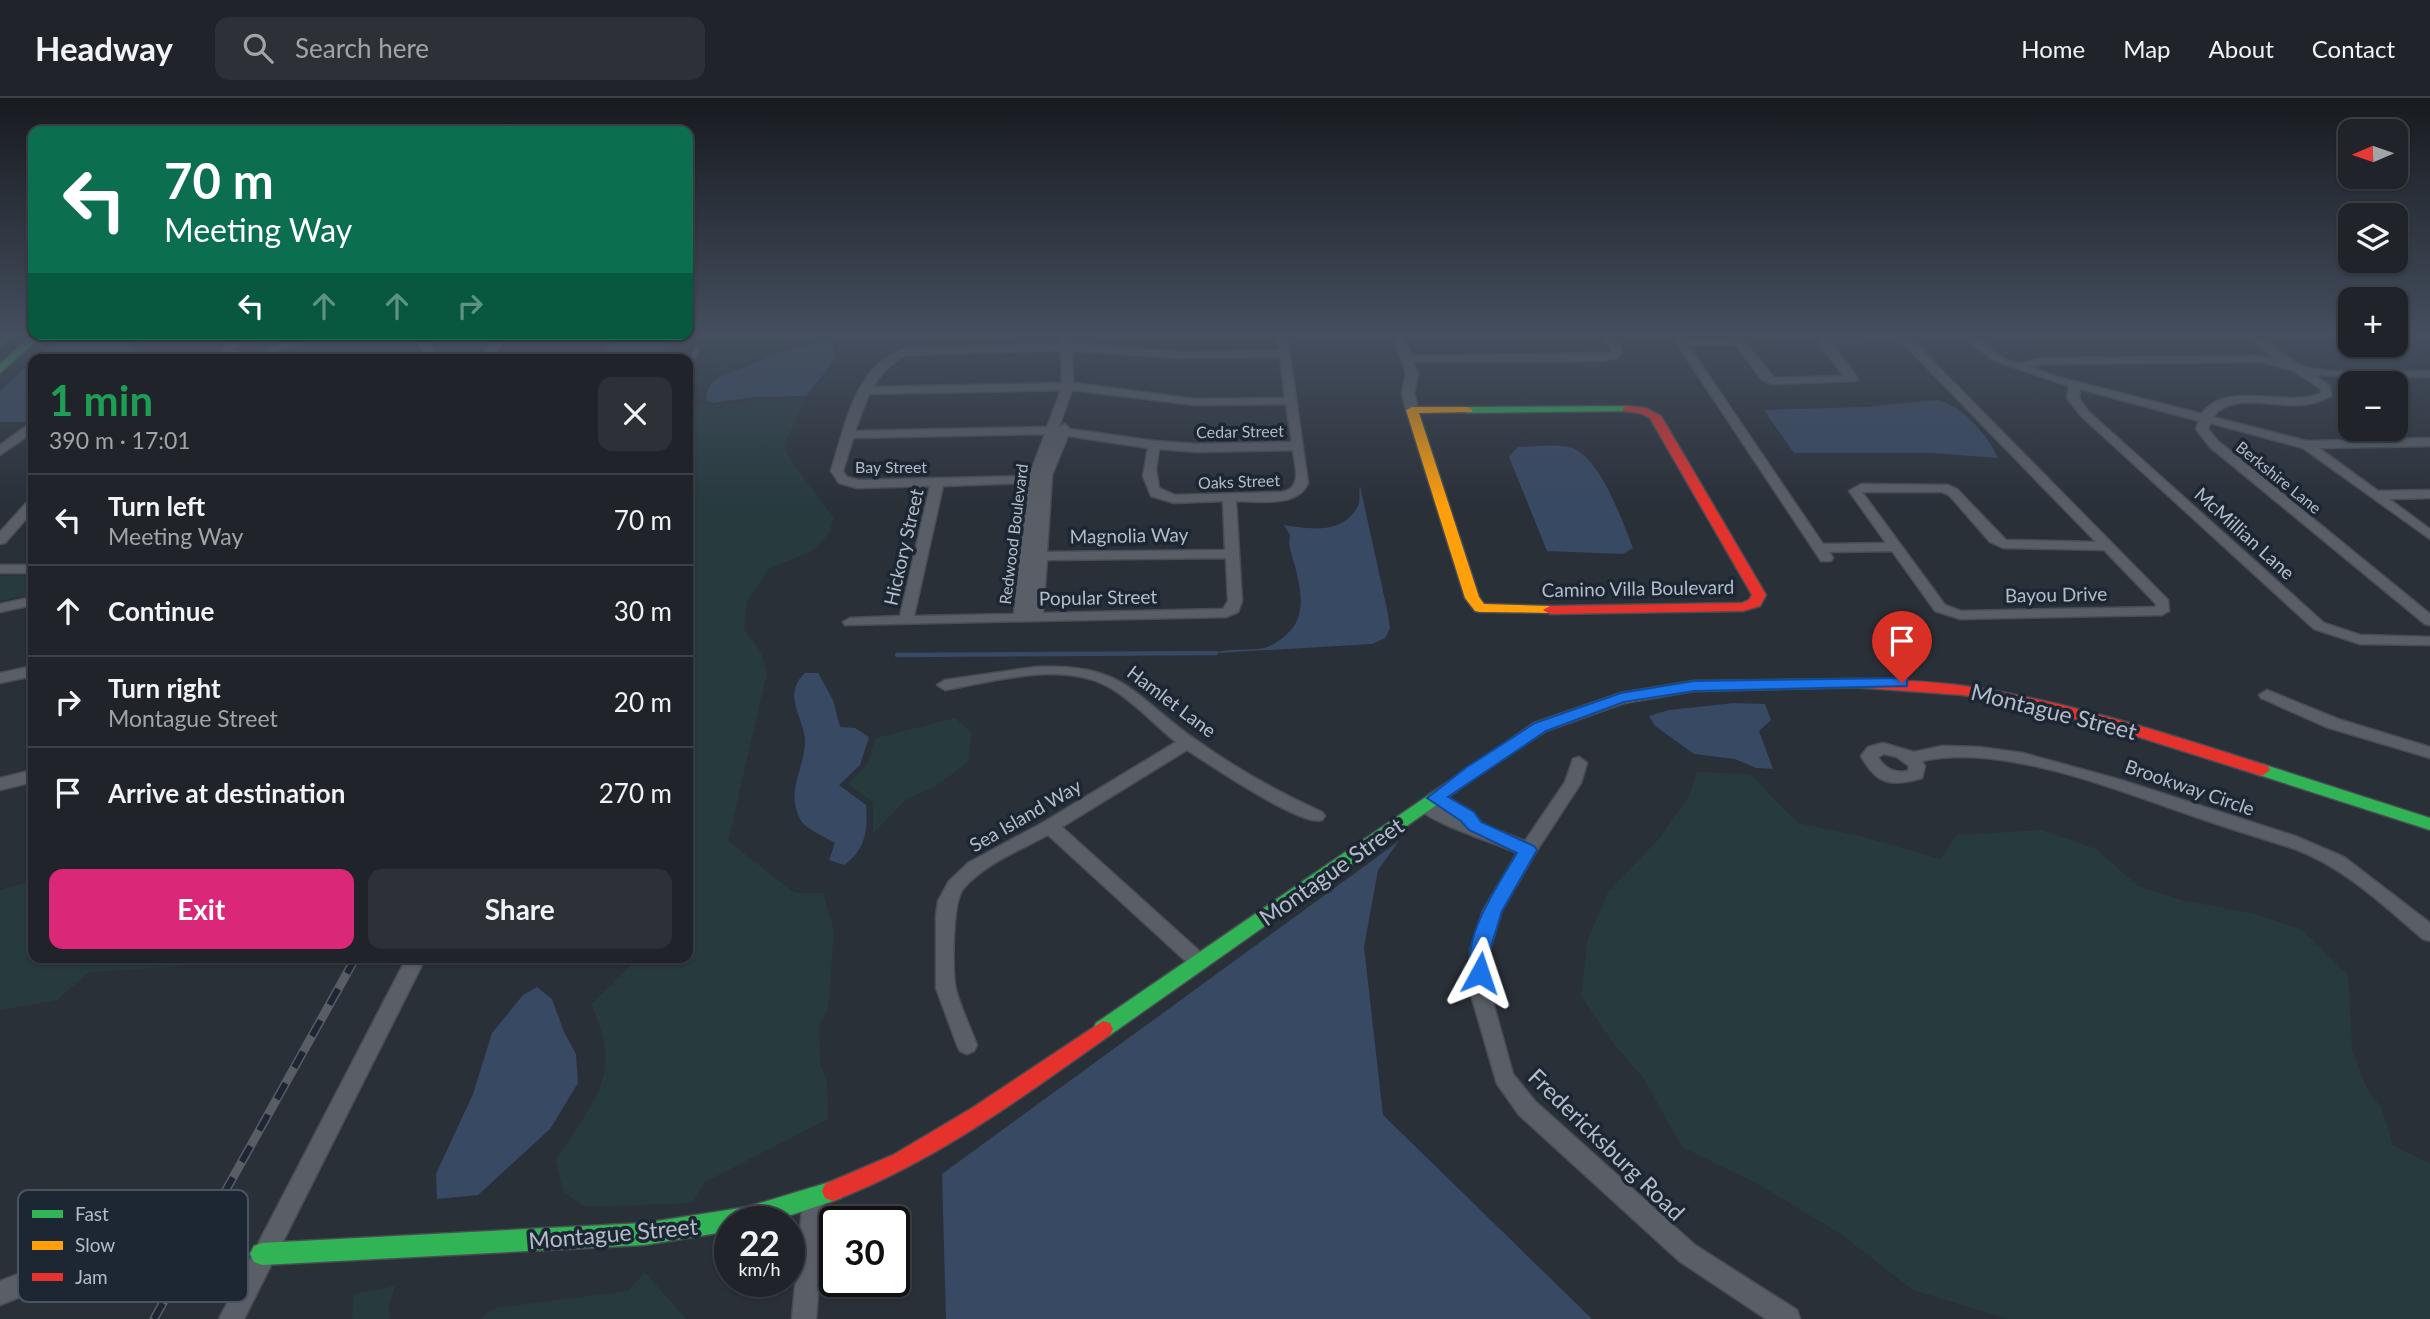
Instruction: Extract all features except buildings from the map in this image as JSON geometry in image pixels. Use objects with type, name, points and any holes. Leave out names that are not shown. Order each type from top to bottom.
[{"type":"street","name":"Bay Street","points":[[864,392],[837,471],[843,480],[857,484],[1040,479]]},
{"type":"street","name":"Redwood Boulevard","points":[[1028,617],[1040,479],[1070,392]]},
{"type":"street","points":[[1118,392],[1195,402],[1290,401]]},
{"type":"street","name":"Oaks Street","points":[[1155,445],[1150,454],[1150,485],[1156,493],[1174,499],[1282,496],[1299,491],[1303,483],[1289,392]]},
{"type":"street","name":"Camino Villa Boulevard","points":[[1408,392],[1412,410],[1472,598],[1480,608],[1498,611],[1743,607],[1755,603],[1759,595],[1655,416],[1642,410],[1627,409],[1412,410]]},
{"type":"street","points":[[1714,392],[1823,553],[1895,547]]},
{"type":"street","name":"Bayou Drive","points":[[1957,392],[2163,603],[2162,611],[1948,612],[1940,608],[1855,491],[1944,488],[1953,492],[1994,539],[2003,544],[2107,546]]},
{"type":"street","name":"McMillian Lane","points":[[2074,392],[2074,398],[2084,414],[2319,626],[2340,636],[2364,642],[2430,642]]},
{"type":"street","points":[[2105,392],[2307,445],[2430,442]]},
{"type":"street","points":[[2204,418],[2211,407],[2225,401],[2312,400],[2327,392]]},
{"type":"street","name":"Berkshire Lane","points":[[2204,418],[2202,429],[2214,444],[2430,621]]},
{"type":"street","name":"Cedar Street","points":[[850,435],[1058,430],[1155,445],[1198,448],[1297,446]]},
{"type":"street","points":[[0,451],[28,431]]},
{"type":"street","points":[[2307,445],[2430,535]]},
{"type":"street","name":"Hickory Street","points":[[906,620],[937,482]]},
{"type":"street","points":[[2376,495],[2430,494]]},
{"type":"street","name":"Popular Street","points":[[850,622],[1226,613],[1234,606],[1229,498]]},
{"type":"street","points":[[0,540],[28,509]]},
{"type":"street","name":"Magnolia Way","points":[[1034,556],[1231,554]]},
{"type":"street","points":[[0,569],[28,569]]},
{"type":"street","points":[[0,608],[28,602]]},
{"type":"street","points":[[0,678],[28,672]]},
{"type":"street","name":"Hamlet Lane","points":[[945,685],[1010,674],[1088,673],[1109,680],[1188,742],[1267,794],[1316,816]]},
{"type":"street","name":"Montague Street","points":[[262,1254],[644,1234],[747,1218],[814,1199],[901,1162],[980,1115],[1540,727],[1621,698],[1694,686],[1902,683],[1971,689],[2081,713],[2430,824]]},
{"type":"street","points":[[2267,695],[2332,723],[2430,753]]},
{"type":"street","name":"Sea Island Way","points":[[967,1045],[946,988],[947,901],[955,886],[974,867],[1050,826],[1188,742]]},
{"type":"street","name":"Brookway Circle","points":[[1912,758],[1935,750],[1963,751],[2078,772],[2324,854],[2430,934]]},
{"type":"street","name":"Fredericksburg Road","points":[[1579,763],[1573,783],[1528,850],[1492,911],[1480,950],[1481,995],[1504,1078],[1527,1108],[1686,1253],[1788,1319]]},
{"type":"street","points":[[0,784],[28,777]]},
{"type":"street","points":[[1431,802],[1458,824],[1475,826],[1528,850]]},
{"type":"street","points":[[1050,826],[1199,962]]},
{"type":"street","points":[[248,1283],[414,963]]},
{"type":"street","points":[[804,1319],[814,1199]]},
{"type":"street","points":[[0,1293],[18,1286]]},
{"type":"street","points":[[231,1319],[239,1302]]},
{"type":"green space","points":[[805,398],[784,446],[792,462],[834,518],[829,534],[812,551],[769,569],[747,602],[744,629],[761,652],[767,673],[728,841],[795,893],[823,893],[834,930],[828,1009],[819,1026],[820,1064],[827,1080],[828,1119],[705,1182],[692,1203],[586,1207],[563,1192],[556,1160],[592,1104],[605,1069],[601,1029],[591,1004],[634,963],[693,963],[693,407],[704,403],[712,405]]},
{"type":"green space","points":[[28,575],[28,595],[0,601],[0,576]]},
{"type":"green space","points":[[955,718],[972,733],[968,762],[933,788],[906,799],[873,834],[873,802],[848,784],[867,765],[876,738]]},
{"type":"green space","points":[[1697,772],[1750,774],[1798,823],[1861,836],[1940,859],[1957,835],[2041,830],[2096,849],[2138,886],[2182,900],[2255,914],[2301,929],[2348,975],[2352,1050],[2368,1091],[2381,1107],[2393,1145],[2430,1164],[2430,1319],[2008,1319],[1913,1290],[1842,1235],[1760,1185],[1682,1147],[1644,1079],[1614,1044],[1581,996],[1588,939],[1608,892],[1659,839],[1689,796]]},
{"type":"green space","points":[[28,882],[28,963],[199,963],[89,972],[57,1000],[0,1010],[0,890]]},
{"type":"green space","points":[[645,1272],[686,1319],[480,1319],[495,1308],[628,1291]]},
{"type":"green space","points":[[395,1286],[388,1308],[390,1319],[352,1319],[354,1294]]},
{"type":"water","points":[[0,392],[28,392],[28,422],[0,422]]},
{"type":"water","points":[[707,392],[809,392],[806,396],[755,397],[712,403],[706,400]]},
{"type":"water","points":[[1938,400],[1957,409],[1974,423],[1998,458],[1932,453],[1794,453],[1764,410],[1864,407]]},
{"type":"water","points":[[1559,446],[1572,448],[1582,454],[1601,477],[1633,548],[1623,554],[1547,551],[1509,457],[1518,447]]},
{"type":"water","points":[[1360,486],[1388,614],[1390,629],[1385,638],[1372,644],[1216,653],[1269,646],[1283,638],[1294,626],[1301,604],[1300,592],[1289,544],[1290,535],[1284,525],[1325,528],[1344,522],[1358,506]]},
{"type":"water","points":[[805,673],[818,673],[833,700],[840,727],[855,728],[869,737],[860,765],[839,785],[866,805],[864,838],[857,853],[844,865],[829,860],[835,843],[806,826],[796,808],[795,788],[805,739],[794,697],[798,681]]},
{"type":"water","points":[[1734,703],[1765,704],[1771,720],[1759,731],[1773,769],[1756,768],[1735,759],[1694,754],[1655,726],[1649,716],[1669,710]]},
{"type":"water","points":[[1399,841],[1378,870],[1364,947],[1383,1115],[1592,1319],[946,1319],[942,1174]]},
{"type":"water","points":[[537,987],[552,999],[564,1032],[576,1054],[578,1083],[550,1129],[478,1195],[437,1199],[436,1174],[473,1094],[492,1033],[523,995]]},
{"type":"waterway","points":[[897,655],[1216,653]]},
{"type":"railway","points":[[226,1190],[353,963]]},
{"type":"railway","points":[[154,1319],[163,1302]]},
{"type":"traffic: fast","points":[[1467,410],[1627,409]]},
{"type":"traffic: fast","points":[[1103,1029],[1493,757]]},
{"type":"traffic: fast","points":[[2262,770],[2430,824]]},
{"type":"traffic: fast","points":[[262,1254],[644,1234],[747,1218],[833,1191]]},
{"type":"traffic: slow","points":[[1467,410],[1412,410],[1472,598],[1480,608],[1550,610]]},
{"type":"traffic: slow","points":[[1493,757],[1540,727],[1621,698],[1694,686],[1858,684]]},
{"type":"traffic: jam","points":[[1550,610],[1743,607],[1755,603],[1759,595],[1655,416],[1642,410],[1627,409]]},
{"type":"traffic: jam","points":[[1858,684],[1911,685],[2013,699],[2112,723],[2262,770]]},
{"type":"traffic: jam","points":[[833,1191],[901,1162],[980,1115],[1103,1029]]},
{"type":"route","points":[[1480,973],[1480,950],[1492,911],[1528,850],[1475,826],[1468,816],[1436,798],[1472,771],[1540,727],[1621,698],[1694,686],[1902,683]]}]
